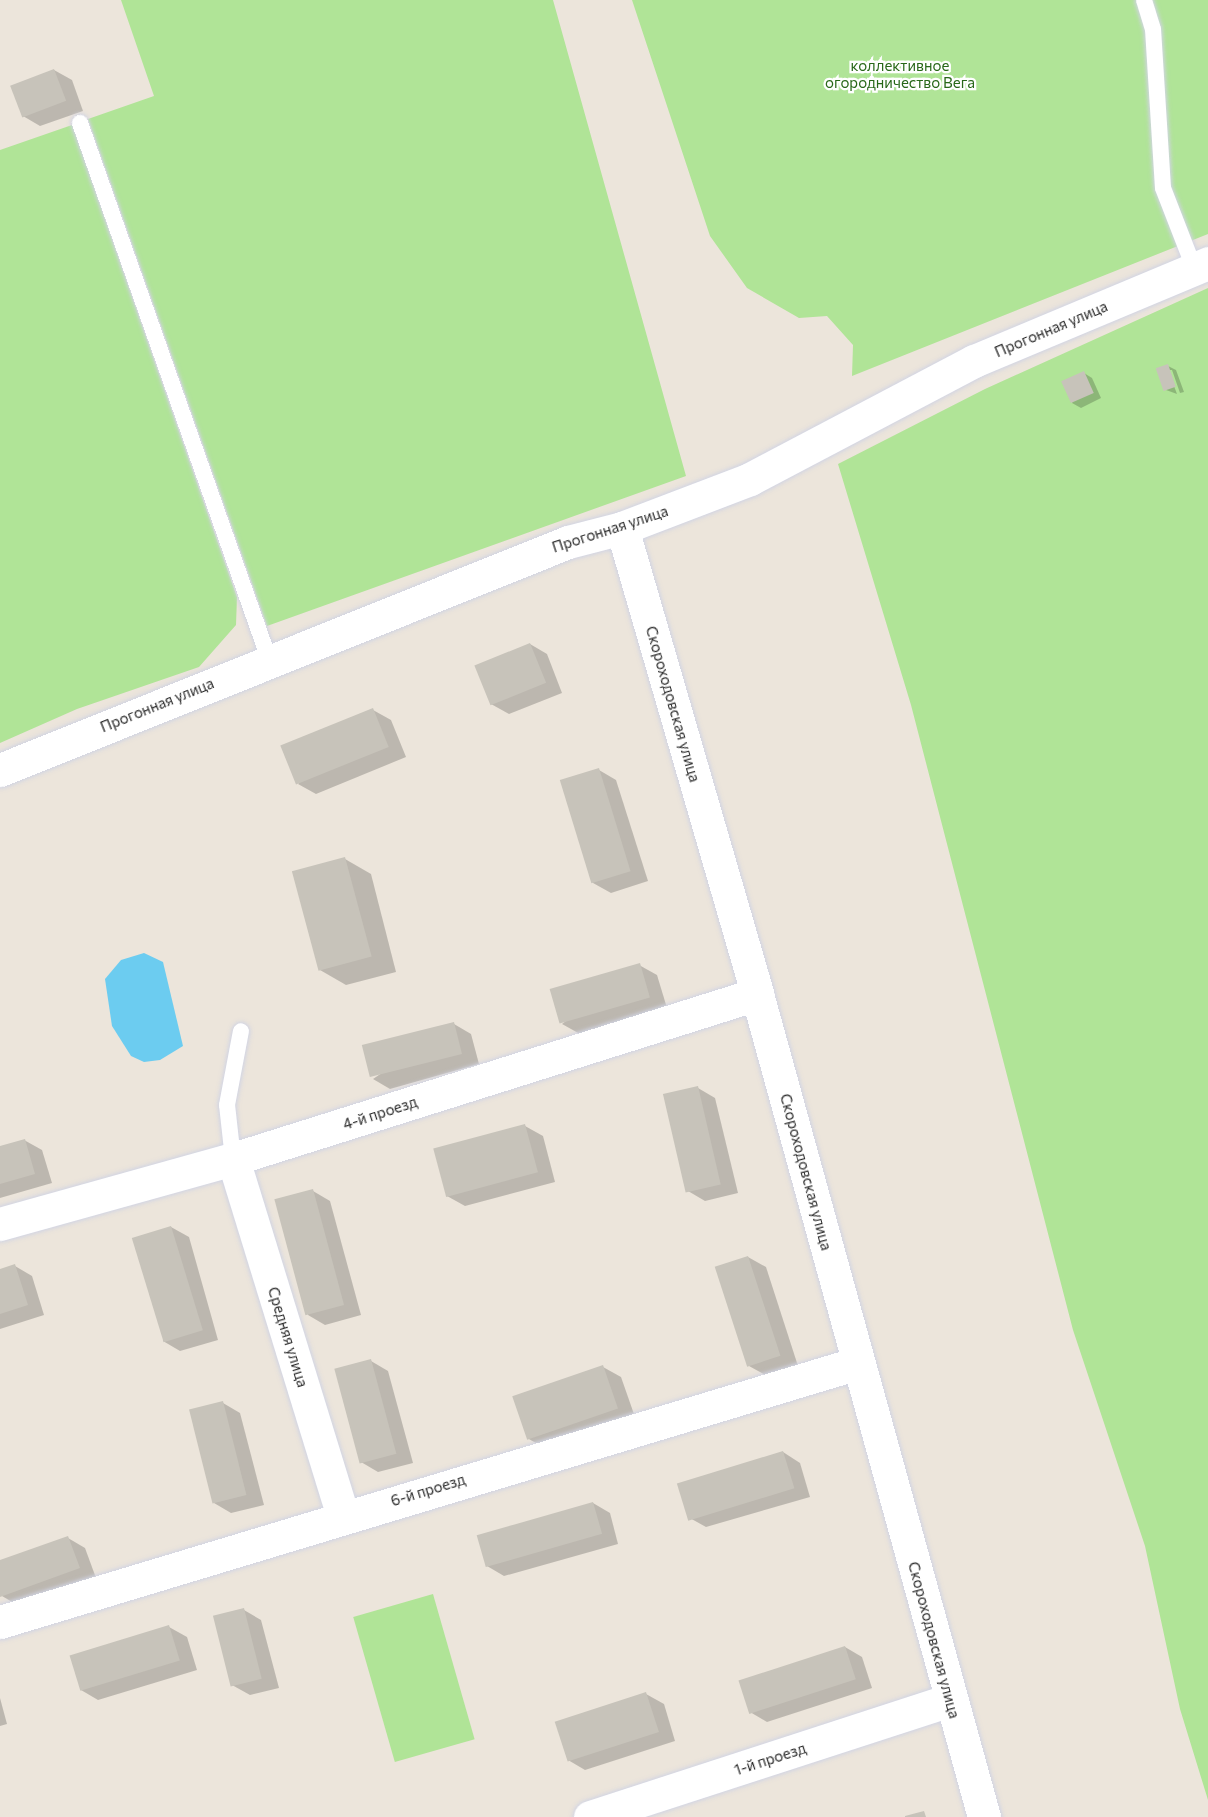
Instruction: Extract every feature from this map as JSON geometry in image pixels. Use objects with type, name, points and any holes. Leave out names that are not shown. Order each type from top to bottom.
[{"type":"street","name":"Прогонная улица","points":[[0,770],[269,659],[568,542],[622,528],[750,479],[975,361],[1201,265]]},
{"type":"street","name":"Скороходовская улица","points":[[622,528],[757,994],[984,1817]]},
{"type":"street","name":"4-й проезд","points":[[0,1224],[233,1159],[757,994]]},
{"type":"street","name":"Средняя улица","points":[[233,1159],[343,1516]]},
{"type":"street","name":"6-й проезд","points":[[0,1622],[343,1516],[858,1363]]},
{"type":"street","name":"1-й проезд","points":[[591,1817],[950,1700]]},
{"type":"lane","points":[[1144,0],[1153,29],[1163,188],[1201,265]]},
{"type":"lane","points":[[80,123],[269,659]]},
{"type":"lane","points":[[233,1159],[227,1105],[241,1031]]},
{"type":"green space","points":[[121,0],[553,0],[686,476],[267,626],[88,119],[154,96]]},
{"type":"green space","name":"коллективное огородничество Вега","points":[[632,0],[1208,0],[1208,234],[852,376],[853,345],[827,316],[799,318],[747,288],[710,236]]},
{"type":"green space","points":[[72,125],[237,597],[236,625],[199,667],[77,709],[0,743],[0,150]]},
{"type":"green space","points":[[1208,288],[1208,1800],[1180,1709],[1145,1546],[1073,1330],[911,705],[838,464],[985,389]]},
{"type":"green space","points":[[433,1594],[475,1739],[395,1762],[353,1617]]},
{"type":"water","points":[[144,953],[163,962],[183,1046],[160,1060],[144,1062],[131,1056],[112,1026],[105,979],[121,960]]},
{"type":"building","points":[[54,69],[66,101],[22,118],[10,86]]},
{"type":"building","points":[[1168,364],[1176,387],[1164,391],[1156,368]]},
{"type":"building","points":[[1084,371],[1094,393],[1071,403],[1061,381]]},
{"type":"building","points":[[530,643],[546,683],[490,705],[474,665]]},
{"type":"building","points":[[373,708],[389,747],[296,784],[280,745]]},
{"type":"building","points":[[599,768],[631,871],[591,883],[560,780]]},
{"type":"building","points":[[345,857],[372,956],[319,971],[292,871]]},
{"type":"building","points":[[640,963],[650,998],[560,1024],[550,989]]},
{"type":"building","points":[[454,1022],[462,1054],[370,1077],[362,1045]]},
{"type":"building","points":[[698,1086],[721,1184],[686,1193],[663,1094]]},
{"type":"building","points":[[525,1124],[538,1172],[446,1197],[433,1149]]},
{"type":"building","points":[[25,1139],[35,1174],[0,1184],[0,1146]]},
{"type":"building","points":[[313,1189],[344,1305],[305,1315],[274,1199]]},
{"type":"building","points":[[171,1226],[203,1330],[164,1342],[132,1238]]},
{"type":"building","points":[[748,1256],[780,1356],[747,1367],[715,1267]]},
{"type":"building","points":[[15,1264],[28,1305],[0,1314],[0,1269]]},
{"type":"building","points":[[371,1359],[396,1454],[360,1463],[334,1369]]},
{"type":"building","points":[[603,1365],[618,1408],[527,1440],[512,1396]]},
{"type":"building","points":[[223,1401],[246,1495],[213,1504],[189,1409]]},
{"type":"building","points":[[783,1451],[794,1488],[688,1521],[677,1483]]},
{"type":"building","points":[[593,1502],[602,1534],[486,1567],[477,1535]]},
{"type":"building","points":[[68,1536],[80,1568],[0,1597],[0,1560]]},
{"type":"building","points":[[244,1608],[262,1679],[231,1687],[213,1616]]},
{"type":"building","points":[[169,1625],[180,1660],[80,1691],[70,1655]]},
{"type":"building","points":[[845,1646],[856,1679],[749,1714],[738,1681]]},
{"type":"building","points":[[646,1692],[659,1732],[568,1762],[555,1722]]},
{"type":"building","points":[[924,1811],[926,1817],[905,1817],[905,1816]]}]
